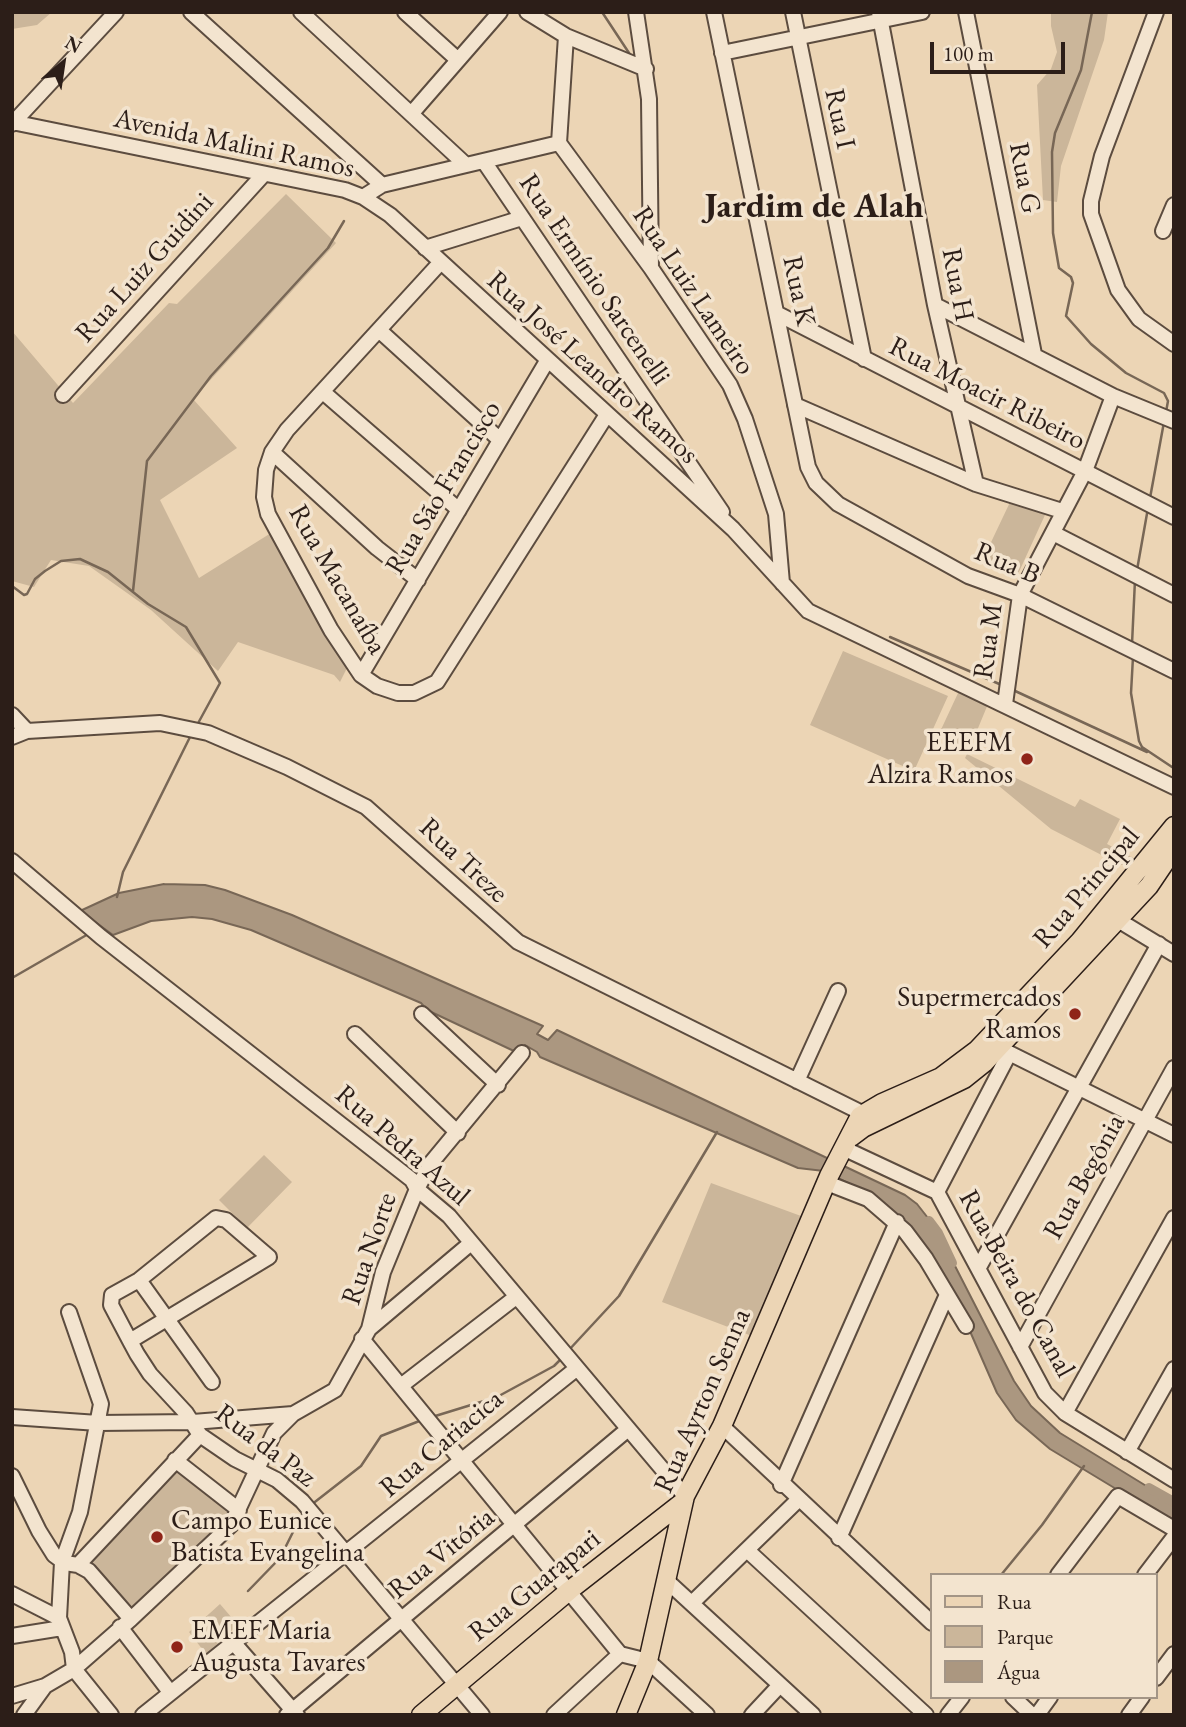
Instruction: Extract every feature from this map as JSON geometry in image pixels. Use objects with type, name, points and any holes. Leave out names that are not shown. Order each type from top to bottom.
[{"type":"main road","name":"Rua Principal","points":[[844,1148],[867,1118],[941,1077],[977,1050],[1080,941],[1174,826]]},
{"type":"main road","name":"Rua Principal","points":[[867,1118],[964,1079],[1004,1051],[1149,886],[1174,849]]},
{"type":"main road","name":"Rua Ayrton Senna","points":[[626,1715],[648,1661],[685,1498],[722,1426],[828,1179],[844,1148]]},
{"type":"main road","name":"Rua Guarapari","points":[[421,1715],[685,1498]]},
{"type":"street","points":[[13,123],[116,12]]},
{"type":"street","points":[[191,12],[382,185]]},
{"type":"street","points":[[301,12],[466,165]]},
{"type":"street","points":[[405,12],[458,60]]},
{"type":"street","points":[[412,113],[500,12]]},
{"type":"street","points":[[527,12],[566,36],[646,69]]},
{"type":"street","points":[[636,12],[646,69],[651,268]]},
{"type":"street","name":"Rua K","points":[[714,12],[808,467],[825,494]]},
{"type":"street","name":"Rua I","points":[[793,12],[864,359]]},
{"type":"street","points":[[722,53],[798,38],[880,17],[922,12]]},
{"type":"street","name":"Rua G","points":[[965,12],[1034,354]]},
{"type":"street","points":[[1156,12],[1102,156],[1091,201],[1091,214],[1118,290],[1139,319],[1174,344]]},
{"type":"street","name":"Rua H","points":[[880,17],[935,305],[976,484]]},
{"type":"street","points":[[363,197],[382,185],[485,163],[559,143],[566,36]]},
{"type":"street","name":"Avenida Malini Ramos","points":[[13,123],[345,190],[363,197]]},
{"type":"street","name":"Rua Luiz Lameiro","points":[[559,143],[651,268],[738,402],[776,514],[782,583]]},
{"type":"street","name":"Rua Ermínio Sarcenelli","points":[[485,163],[733,529]]},
{"type":"street","name":"Rua Luiz Guidini","points":[[63,395],[264,174]]},
{"type":"street","name":"Rua José Leandro Ramos","points":[[363,197],[390,215],[606,416],[733,529],[799,604],[824,621],[1005,704],[1174,787]]},
{"type":"street","points":[[1163,231],[1174,205]]},
{"type":"street","points":[[425,248],[522,218]]},
{"type":"street","name":"Rua Macanaíba","points":[[440,263],[287,430],[272,452],[264,486],[268,514],[331,629],[362,675],[377,686],[398,693],[414,693],[438,682],[606,416]]},
{"type":"street","points":[[935,305],[1113,396],[1174,421]]},
{"type":"street","name":"Rua Moacir Ribeiro","points":[[778,314],[958,409],[1174,517]]},
{"type":"street","points":[[380,331],[500,440]]},
{"type":"street","name":"Rua São Francisco","points":[[362,675],[547,361]]},
{"type":"street","points":[[323,391],[459,510]]},
{"type":"street","name":"Rua M","points":[[1005,704],[1020,595],[1084,471],[1113,396]]},
{"type":"street","points":[[795,405],[976,484],[1062,511]]},
{"type":"street","points":[[272,452],[377,548],[418,580]]},
{"type":"street","name":"Rua B","points":[[825,494],[968,576],[1020,595],[1174,671]]},
{"type":"street","points":[[1053,533],[1174,595]]},
{"type":"street","points":[[12,715],[27,731]]},
{"type":"street","name":"Rua Treze","points":[[12,737],[27,731],[160,723],[208,733],[287,767],[366,807],[518,942],[867,1118]]},
{"type":"street","name":"Rua Pedra Azul","points":[[12,861],[102,937],[306,1094],[412,1180],[417,1189],[449,1216],[685,1498]]},
{"type":"street","points":[[1118,920],[1174,954]]},
{"type":"street","points":[[979,1267],[1159,944]]},
{"type":"street","points":[[797,1081],[838,991]]},
{"type":"street","points":[[422,1014],[498,1084]]},
{"type":"street","points":[[355,1034],[458,1133]]},
{"type":"street","points":[[937,1192],[1004,1051],[1174,1135]]},
{"type":"street","name":"Rua Norte","points":[[365,1334],[383,1272],[417,1189],[431,1163],[522,1053]]},
{"type":"street","name":"Rua Begônia","points":[[1020,1348],[1174,1068]]},
{"type":"street","name":"Rua Beira do Canal","points":[[844,1148],[937,1192],[1045,1393],[1065,1413],[1174,1480]]},
{"type":"street","points":[[828,1179],[868,1199],[897,1222],[926,1259],[946,1297],[966,1326]]},
{"type":"street","points":[[1065,1413],[1174,1218]]},
{"type":"street","points":[[130,1341],[169,1321],[269,1257],[222,1219],[212,1219],[139,1280],[169,1321],[212,1382]]},
{"type":"street","points":[[781,1485],[897,1222]]},
{"type":"street","points":[[12,1696],[46,1686],[74,1669],[231,1525],[274,1433],[293,1414],[335,1390],[365,1334],[471,1243]]},
{"type":"street","name":"Rua da Paz","points":[[139,1280],[112,1295],[111,1305],[150,1374],[197,1429],[235,1459],[259,1469],[302,1501],[348,1552],[482,1715]]},
{"type":"street","points":[[402,1385],[516,1297]]},
{"type":"street","points":[[839,1538],[946,1297]]},
{"type":"street","points":[[69,1312],[100,1396],[98,1423],[78,1519],[62,1562],[60,1623],[72,1652],[74,1669],[111,1715]]},
{"type":"street","points":[[365,1334],[462,1462],[620,1654],[648,1661],[707,1715]]},
{"type":"street","name":"Rua Cariacica","points":[[143,1715],[576,1369]]},
{"type":"street","points":[[1127,1452],[1174,1369]]},
{"type":"street","points":[[12,1418],[197,1429],[293,1414]]},
{"type":"street","points":[[722,1426],[781,1485],[930,1621]]},
{"type":"street","points":[[78,1565],[175,1460],[197,1429]]},
{"type":"street","name":"Rua Vitória","points":[[293,1713],[626,1430]]},
{"type":"street","points":[[175,1460],[239,1510]]},
{"type":"street","points":[[12,1476],[39,1531],[62,1562],[78,1565],[96,1579],[170,1692]]},
{"type":"street","points":[[1060,1573],[1118,1496],[1174,1529]]},
{"type":"street","points":[[693,1602],[798,1500]]},
{"type":"street","points":[[1147,1573],[1174,1537]]},
{"type":"street","points":[[748,1551],[926,1715]]},
{"type":"street","points":[[667,1581],[693,1602],[813,1715]]},
{"type":"street","points":[[12,1594],[60,1623]]},
{"type":"street","points":[[12,1636],[60,1623]]},
{"type":"street","points":[[233,1641],[293,1713]]},
{"type":"street","points":[[554,1715],[620,1654]]},
{"type":"street","points":[[1158,1675],[1174,1654]]},
{"type":"street","points":[[752,1715],[780,1685]]},
{"type":"street","points":[[24,1715],[46,1686]]},
{"type":"street","points":[[948,1715],[960,1699]]},
{"type":"street","points":[[1015,1699],[1034,1715],[1048,1699]]},
{"type":"street","points":[[1129,1715],[1141,1699]]},
{"type":"green space","points":[[12,12],[52,12],[37,25],[12,29]]},
{"type":"green space","points":[[1051,12],[1108,12],[1104,40],[1061,166],[1057,202],[1043,200],[1037,85],[1051,69],[1057,52]]},
{"type":"green space","points":[[286,194],[336,243],[193,399],[237,448],[160,500],[199,578],[271,533],[278,551],[346,657],[348,666],[340,682],[334,675],[238,642],[218,671],[151,610],[89,566],[51,560],[34,587],[12,581],[12,331],[73,403],[169,303],[177,304]]},
{"type":"green space","points":[[1012,498],[1045,515],[1018,574],[984,557]]},
{"type":"green space","points":[[843,651],[948,696],[914,771],[810,725]]},
{"type":"green space","points":[[959,691],[988,704],[969,750],[938,736]]},
{"type":"green space","points":[[967,754],[1075,807],[1080,799],[1120,819],[1107,844],[1141,862],[1121,865],[1051,829],[965,758]]},
{"type":"green space","points":[[264,1155],[292,1182],[247,1228],[219,1200]]},
{"type":"green space","points":[[711,1183],[801,1216],[752,1336],[662,1302]]},
{"type":"green space","name":"Campo Eunice Batista Evangelina","points":[[175,1462],[229,1514],[136,1610],[85,1560]]},
{"type":"green space","points":[[220,1604],[238,1625],[206,1654],[189,1632]]},
{"type":"water","points":[[164,884],[205,885],[292,915],[543,1026],[537,1034],[548,1040],[557,1030],[905,1195],[917,1204],[935,1227],[1014,1381],[1031,1406],[1060,1433],[1174,1503],[1174,1524],[1050,1449],[1016,1420],[997,1393],[969,1329],[913,1230],[879,1199],[824,1171],[798,1168],[540,1057],[525,1045],[522,1053],[516,1052],[427,1010],[421,1003],[251,930],[212,919],[192,917],[151,921],[113,935],[80,911],[119,893]]},
{"type":"waterway","points":[[602,12],[631,56]]},
{"type":"waterway","points":[[1092,12],[1081,70],[1055,133],[1052,152],[1053,233],[1059,268],[1071,277],[1073,283],[1066,316],[1091,344],[1126,373],[1164,393],[1168,401],[1166,412]]},
{"type":"waterway","points":[[133,591],[147,461],[211,376],[328,248],[344,221]]},
{"type":"waterway","points":[[1150,498],[1164,422]]},
{"type":"waterway","points":[[1137,570],[1148,508]]},
{"type":"waterway","points":[[12,586],[24,595],[27,594],[35,579],[45,571],[61,561],[80,559],[108,572],[148,604],[186,627],[220,683],[196,727]]},
{"type":"waterway","points":[[1132,644],[1135,580]]},
{"type":"waterway","points":[[890,637],[1004,686]]},
{"type":"waterway","points":[[1133,657],[1131,693],[1139,741],[1142,747],[1172,767]]},
{"type":"waterway","points":[[1013,690],[1147,752]]},
{"type":"waterway","points":[[117,897],[123,872],[191,735]]},
{"type":"waterway","points":[[12,978],[90,933]]},
{"type":"waterway","points":[[568,1351],[619,1296],[717,1132]]},
{"type":"waterway","points":[[929,1221],[938,1233],[952,1263]]},
{"type":"waterway","points":[[432,1417],[497,1397],[554,1366],[561,1359]]},
{"type":"waterway","points":[[311,1505],[361,1466],[381,1436],[422,1420]]},
{"type":"waterway","points":[[1003,1573],[1042,1525],[1084,1466]]},
{"type":"waterway","points":[[1149,1488],[1174,1502]]},
{"type":"waterway","points":[[248,1591],[280,1558],[303,1512]]},
{"type":"place","name":"EEEFM Alzira Ramos","points":[[1027,759]]},
{"type":"place","name":"Supermercados Ramos","points":[[1075,1014]]},
{"type":"place","name":"Campo Eunice Batista Evangelina","points":[[157,1537]]},
{"type":"place","name":"EMEF Maria Augusta Tavares","points":[[177,1647]]},
{"type":"district","name":"Jardim de Alah","points":[[814,207]]}]
